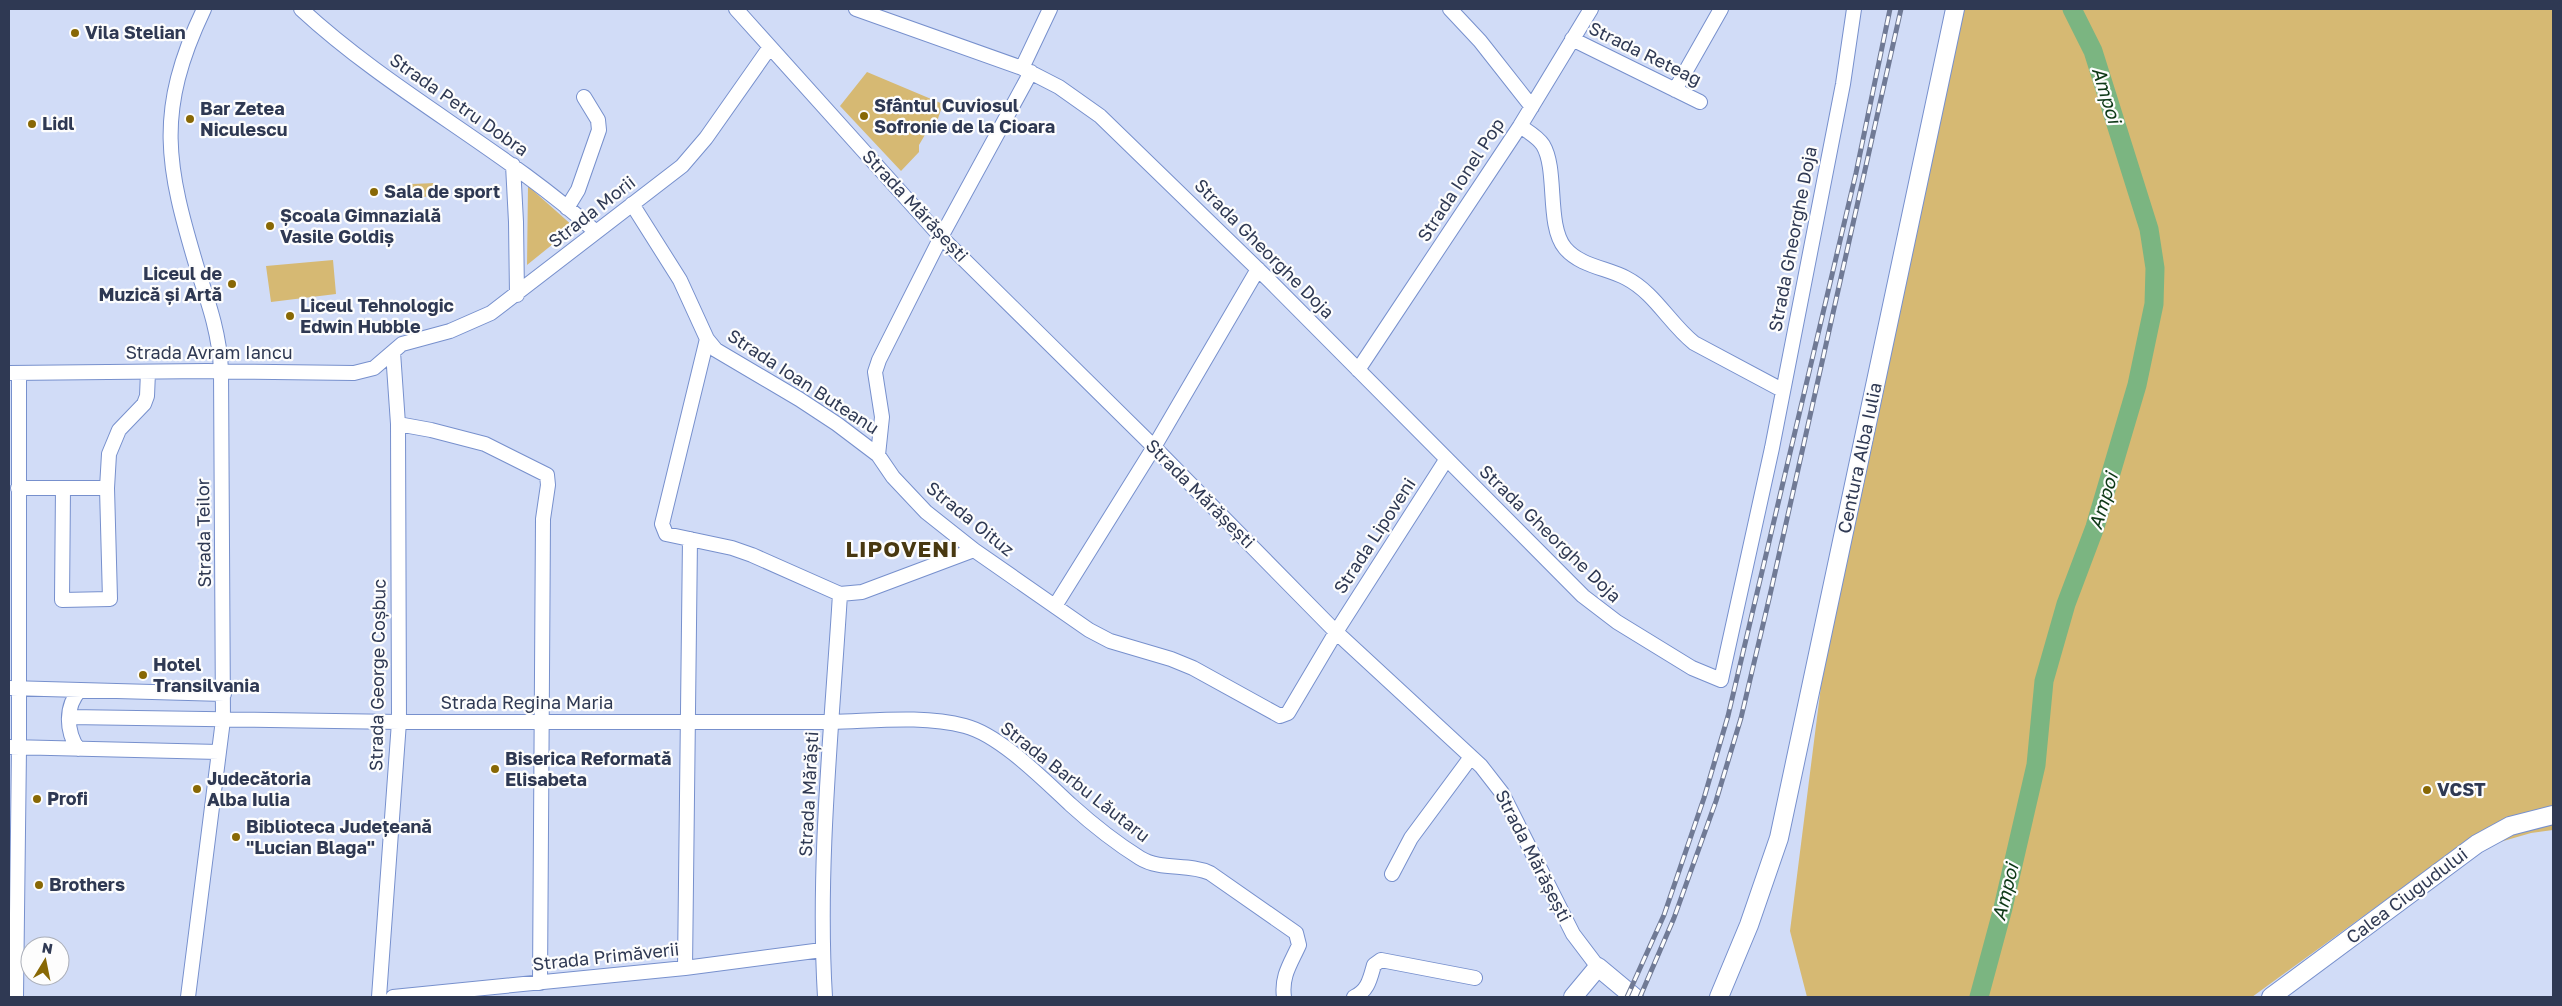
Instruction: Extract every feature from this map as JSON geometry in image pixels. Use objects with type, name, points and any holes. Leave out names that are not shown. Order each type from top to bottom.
[{"type":"main road","name":"Centura Alba Iulia","points":[[1718,997],[1755,905],[1779,838],[1956,9]]},
{"type":"main road","name":"Calea Ciugudului","points":[[2271,997],[2477,844],[2510,826],[2553,815]]},
{"type":"main road","name":"Centura Alba Iulia","points":[[1709,997],[1755,905]]},
{"type":"main road","points":[[1573,997],[1598,968]]},
{"type":"main road","name":"Strada Mărășești","points":[[1598,968],[1634,997]]},
{"type":"street","name":"Strada Teilor","points":[[188,997],[223,720],[221,371],[216,329],[182,217],[170,148],[174,94],[189,44],[204,9]]},
{"type":"street","name":"Strada Petru Dobra","points":[[301,9],[346,48],[512,165],[596,232]]},
{"type":"street","name":"Strada Mărășești","points":[[736,9],[941,237],[1154,447],[1336,632],[1471,757],[1491,778],[1502,793],[1573,934],[1598,968]]},
{"type":"street","name":"Strada Gheorghe Doja","points":[[856,9],[1026,70],[1072,96],[1100,116],[1258,269],[1446,460],[1599,610],[1692,668],[1720,680],[1772,448],[1843,84],[1854,9]]},
{"type":"street","points":[[878,455],[882,417],[875,383],[875,372],[1026,70],[1050,9]]},
{"type":"street","points":[[1450,9],[1480,42],[1532,107]]},
{"type":"street","name":"Strada Ionel Pop","points":[[1358,370],[1520,126],[1591,9]]},
{"type":"street","points":[[1675,90],[1721,9]]},
{"type":"street","name":"Strada Reteag","points":[[1572,40],[1700,102]]},
{"type":"street","name":"Strada Morii","points":[[393,352],[402,344],[472,322],[491,313],[693,156],[770,47]]},
{"type":"street","points":[[567,208],[578,190],[599,130],[598,120],[584,97]]},
{"type":"street","points":[[1520,126],[1542,144],[1547,156],[1557,228],[1564,247],[1577,258],[1638,285],[1652,296],[1683,334],[1694,343],[1782,390]]},
{"type":"street","points":[[512,165],[516,222],[517,294]]},
{"type":"street","name":"Strada Ioan Buteanu","points":[[632,204],[680,280],[707,340],[716,350],[730,360],[800,399],[878,455]]},
{"type":"street","points":[[1055,606],[1154,447],[1258,269]]},
{"type":"street","name":"Strada Ioan Buteanu","points":[[690,539],[670,535],[664,531],[662,524],[707,340]]},
{"type":"street","name":"Strada Avram Iancu","points":[[14,373],[221,371],[354,373],[374,368],[393,352]]},
{"type":"street","name":"Strada George Coșbuc","points":[[379,997],[399,722],[398,424],[393,352]]},
{"type":"street","points":[[63,488],[62,600],[110,599],[108,462],[112,442],[119,430],[144,404],[147,396],[148,372]]},
{"type":"street","points":[[14,373],[18,488],[13,688],[16,997]]},
{"type":"street","points":[[398,424],[431,430],[485,444],[547,475],[548,485],[543,519],[540,983]]},
{"type":"street","name":"Strada Oituz","points":[[878,455],[894,477],[926,512],[974,550],[1098,636],[1192,668],[1284,716],[1336,632]]},
{"type":"street","name":"Strada Lipoveni","points":[[1336,632],[1446,460]]},
{"type":"street","points":[[18,488],[107,488]]},
{"type":"street","points":[[685,968],[690,539],[752,555],[840,594],[862,592],[974,550]]},
{"type":"street","name":"Strada Mărăști","points":[[825,997],[822,950],[832,722],[840,594]]},
{"type":"street","points":[[13,688],[224,694]]},
{"type":"street","points":[[54,690],[64,701],[72,737],[78,748]]},
{"type":"street","points":[[51,748],[63,737],[75,696],[80,690]]},
{"type":"street","name":"Strada Regina Maria","points":[[69,717],[399,722],[832,722]]},
{"type":"street","name":"Strada Barbu Lăutaru","points":[[832,722],[931,721],[966,726],[979,731],[1014,754],[1100,830],[1141,859],[1163,865],[1197,868],[1210,873],[1296,933],[1299,945],[1288,966],[1284,980],[1284,997]]},
{"type":"street","points":[[14,747],[219,752]]},
{"type":"street","points":[[1392,874],[1411,838],[1471,757]]},
{"type":"street","name":"Strada Primăverii","points":[[393,997],[685,968],[822,950]]},
{"type":"street","points":[[1354,997],[1362,993],[1369,983],[1374,965],[1381,960],[1475,978]]},
{"type":"shaded area","points":[[1964,9],[2553,9],[2553,830],[2531,833],[2493,844],[2427,870],[2252,997],[1807,997],[1790,931],[1821,686],[1911,245]]},
{"type":"shaded area","points":[[867,72],[943,104],[933,133],[926,133],[919,145],[919,152],[901,171],[840,106]]},
{"type":"shaded area","points":[[435,183],[435,196],[410,198],[412,184]]},
{"type":"shaded area","points":[[528,186],[574,227],[527,265]]},
{"type":"shaded area","points":[[333,260],[336,294],[271,302],[266,266]]},
{"type":"waterway","name":"Ampoi","points":[[1979,997],[2003,908],[2036,765],[2044,681],[2066,604],[2095,527],[2137,385],[2154,304],[2155,268],[2149,229],[2093,51],[2072,9]]},
{"type":"railway","points":[[1627,997],[1664,915],[1704,798],[1728,716],[1856,173],[1890,9]]},
{"type":"railway","points":[[1640,997],[1674,918],[1716,801],[1741,718],[1901,9]]},
{"type":"place","name":"Vila Stelian","points":[[75,33]]},
{"type":"place","name":"Sfântul Cuviosul Sofronie de la Cioara","points":[[864,116]]},
{"type":"place","name":"Bar Zetea Niculescu","points":[[190,119]]},
{"type":"place","name":"Lidl","points":[[32,124]]},
{"type":"place","name":"Sala de sport","points":[[374,192]]},
{"type":"place","name":"Școala Gimnazială Vasile Goldiș","points":[[270,226]]},
{"type":"place","name":"Liceul de Muzică și Artă","points":[[232,284]]},
{"type":"place","name":"Liceul Tehnologic Edwin Hubble","points":[[290,316]]},
{"type":"place","name":"Hotel Transilvania","points":[[143,675]]},
{"type":"place","name":"Biserica Reformată Elisabeta","points":[[495,769]]},
{"type":"place","name":"Judecătoria Alba Iulia","points":[[197,789]]},
{"type":"place","name":"VCST","points":[[2427,790]]},
{"type":"place","name":"Profi","points":[[37,799]]},
{"type":"place","name":"Biblioteca Județeană \"Lucian Blaga\"","points":[[236,837]]},
{"type":"place","name":"Brothers","points":[[39,885]]},
{"type":"district","name":"LIPOVENI","points":[[902,549]]}]
